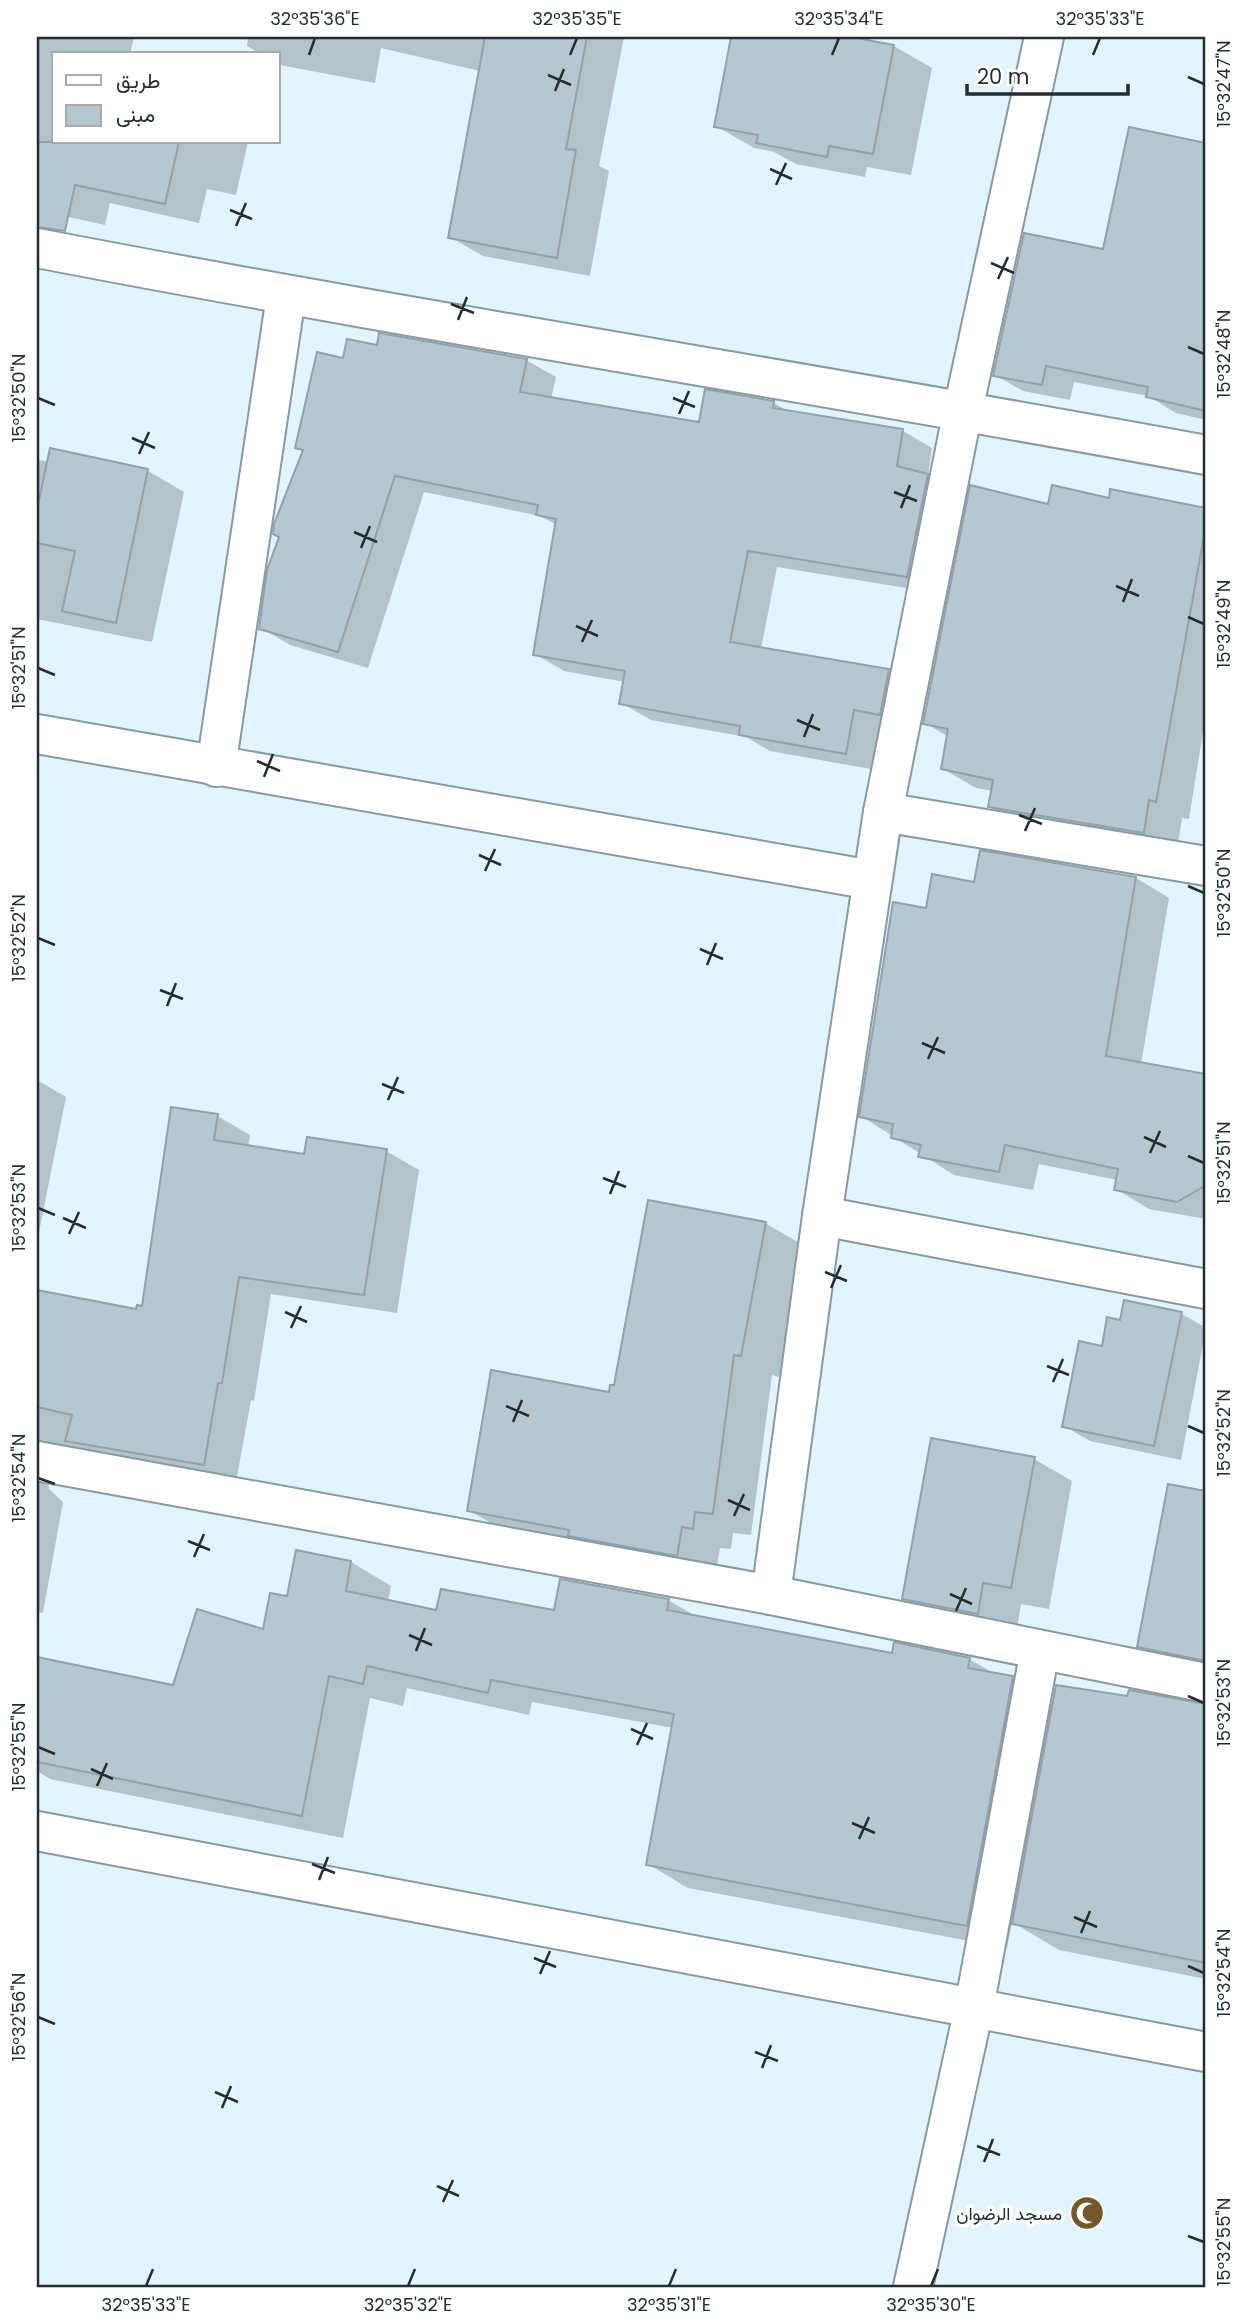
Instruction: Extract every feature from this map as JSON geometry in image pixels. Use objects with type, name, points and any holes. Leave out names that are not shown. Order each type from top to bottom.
[{"type":"street","points":[[771,1595],[822,1216],[883,812],[963,410],[1044,37]]},
{"type":"street","points":[[37,248],[286,296],[963,410],[1206,455]]},
{"type":"street","points":[[216,767],[286,296]]},
{"type":"street","points":[[37,734],[872,880]]},
{"type":"street","points":[[883,812],[1206,866]]},
{"type":"street","points":[[822,1216],[1206,1289]]},
{"type":"street","points":[[37,1461],[771,1595],[1206,1683]]},
{"type":"street","points":[[912,2287],[974,2008],[1040,1650]]},
{"type":"street","points":[[37,1831],[1206,2052]]},
{"type":"building","points":[[485,37],[587,37],[566,149],[576,150],[557,258],[448,238]]},
{"type":"building","points":[[731,37],[852,37],[894,45],[873,154],[829,146],[827,157],[756,143],[758,135],[714,127]]},
{"type":"building","points":[[1129,127],[1206,143],[1206,411],[1146,397],[1148,387],[1046,366],[1042,385],[993,376],[1024,233],[1103,249]]},
{"type":"building","points":[[37,142],[179,144],[165,204],[75,185],[65,231],[37,227]]},
{"type":"building","points":[[379,333],[527,359],[520,392],[699,422],[705,389],[774,401],[773,408],[903,429],[897,466],[928,474],[907,577],[748,551],[730,642],[889,669],[880,715],[854,710],[846,754],[739,735],[740,726],[619,704],[625,671],[533,655],[556,519],[536,515],[538,505],[395,476],[338,652],[259,629],[267,570],[279,537],[273,534],[274,524],[303,450],[295,448],[317,352],[343,358],[347,339],[377,345]]},
{"type":"building","points":[[50,448],[148,469],[116,623],[62,611],[75,551],[37,543],[37,509]]},
{"type":"building","points":[[970,485],[1048,504],[1052,485],[1109,498],[1110,489],[1206,508],[1206,525],[1156,802],[1149,800],[1144,833],[988,807],[993,780],[941,769],[948,729],[923,724]]},
{"type":"building","points":[[980,850],[1136,877],[1106,1056],[1206,1074],[1206,1185],[1177,1202],[1114,1190],[1118,1169],[1005,1145],[999,1172],[918,1157],[921,1145],[891,1138],[893,1124],[859,1117],[893,902],[926,908],[932,874],[974,882]]},
{"type":"building","points":[[171,1107],[218,1114],[214,1140],[304,1154],[307,1137],[387,1149],[364,1295],[239,1277],[222,1383],[218,1383],[204,1465],[65,1441],[72,1415],[37,1407],[37,1290],[136,1309],[137,1305],[142,1306]]},
{"type":"building","points":[[648,1200],[766,1222],[741,1356],[734,1355],[713,1514],[695,1512],[693,1529],[682,1527],[677,1556],[568,1536],[569,1530],[467,1511],[491,1370],[609,1392],[610,1385],[614,1385]]},
{"type":"building","points":[[1124,1300],[1182,1312],[1154,1446],[1062,1427],[1079,1341],[1102,1346],[1107,1317],[1120,1320]]},
{"type":"building","points":[[931,1438],[1035,1457],[1011,1588],[983,1583],[978,1614],[902,1599]]},
{"type":"building","points":[[1168,1484],[1206,1491],[1206,1661],[1137,1647]]},
{"type":"building","points":[[296,1550],[351,1561],[346,1591],[436,1610],[441,1589],[554,1610],[560,1579],[669,1599],[667,1610],[892,1653],[894,1642],[970,1658],[968,1668],[1013,1676],[967,1926],[646,1865],[674,1714],[491,1680],[488,1693],[367,1666],[363,1684],[329,1676],[302,1816],[37,1762],[37,1657],[173,1685],[197,1609],[263,1629],[270,1593],[287,1596]]},
{"type":"building","points":[[1056,1685],[1127,1696],[1129,1690],[1206,1704],[1206,1963],[1012,1924]]},
{"type":"place","name":"مسجد الرضوان","points":[[1087,2213]]}]
